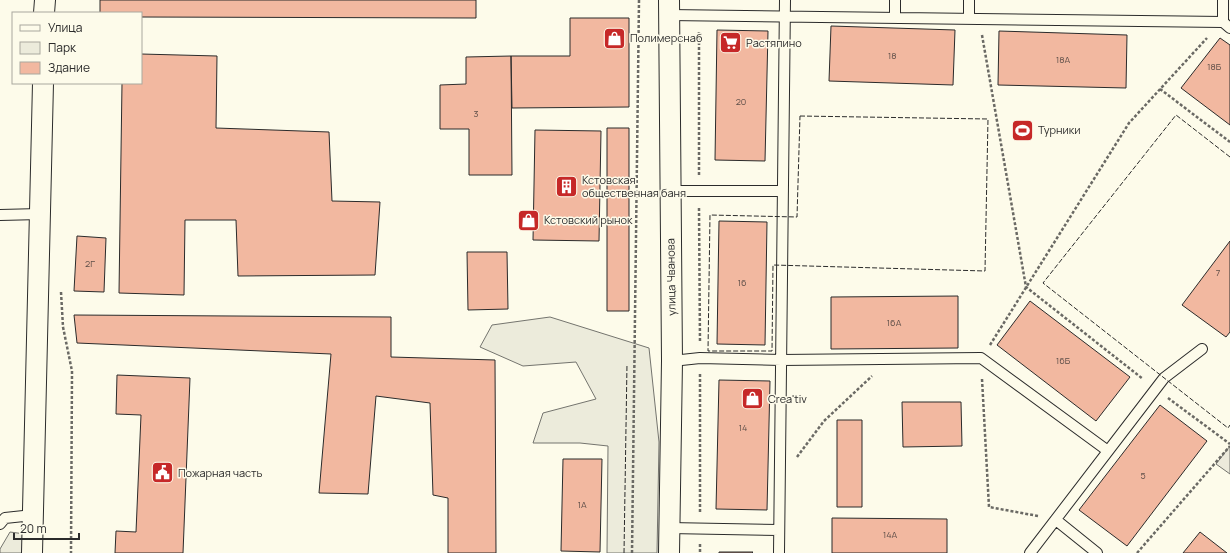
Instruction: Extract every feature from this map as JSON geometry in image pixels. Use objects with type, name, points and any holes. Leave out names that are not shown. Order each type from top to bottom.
[{"type":"street","points":[[44,12],[45,0]]},
{"type":"street","name":"улица Чванова","points":[[669,8],[672,361],[669,553]]},
{"type":"street","points":[[32,553],[43,84]]},
{"type":"lane","points":[[779,553],[785,0]]},
{"type":"lane","points":[[895,0],[895,18]]},
{"type":"lane","points":[[969,0],[969,19]]},
{"type":"lane","points":[[669,8],[698,15],[980,19],[1226,25],[1223,0]]},
{"type":"lane","points":[[671,191],[699,192],[783,190]]},
{"type":"lane","points":[[0,215],[40,214]]},
{"type":"lane","points":[[1030,553],[1164,378],[1202,349]]},
{"type":"lane","points":[[672,361],[700,358],[781,360],[981,358],[1108,451]]},
{"type":"lane","points":[[0,524],[4,518],[33,515]]},
{"type":"lane","points":[[1056,520],[1097,553]]},
{"type":"lane","points":[[669,528],[700,530],[779,530]]},
{"type":"path","points":[[632,553],[639,0]]},
{"type":"path","points":[[698,15],[700,553]]},
{"type":"path","points":[[980,19],[1026,286],[1156,389],[1230,445],[1137,553]]},
{"type":"path","points":[[1056,520],[989,506],[981,358],[1129,123],[1160,89],[1226,25]]},
{"type":"path","points":[[1160,89],[1230,142]]},
{"type":"path","points":[[61,288],[64,326],[72,371],[71,553]]},
{"type":"path","points":[[780,480],[824,421],[889,359]]},
{"type":"green space","points":[[550,317],[649,348],[659,442],[657,553],[607,553],[608,446],[580,443],[533,443],[543,413],[596,399],[576,362],[523,366],[480,347],[492,325]]},
{"type":"green space","points":[[10,532],[25,534],[24,553],[0,553],[0,549]]},
{"type":"shaded area","points":[[1230,446],[1230,474],[1216,464]]},
{"type":"building","points":[[100,0],[476,0],[476,18],[142,17],[142,12],[100,12]]},
{"type":"building","points":[[570,18],[629,18],[629,107],[512,108],[511,56],[570,56]]},
{"type":"building","points":[[831,26],[955,30],[953,85],[829,81]]},
{"type":"building","points":[[717,30],[768,31],[765,161],[715,160]]},
{"type":"building","points":[[999,31],[1127,35],[1126,88],[998,85]]},
{"type":"building","points":[[1220,38],[1230,45],[1230,125],[1181,88]]},
{"type":"building","points":[[142,54],[217,56],[216,128],[329,132],[332,201],[380,202],[375,275],[238,276],[236,220],[185,220],[184,295],[119,293],[122,84],[142,84]]},
{"type":"building","points":[[511,56],[512,175],[469,175],[469,129],[440,129],[440,85],[466,84],[466,57]]},
{"type":"building","points":[[607,128],[629,128],[629,311],[607,311]]},
{"type":"building","name":"Кстовская общественная баня","points":[[535,130],[601,131],[599,241],[533,240]]},
{"type":"building","points":[[719,221],[767,222],[765,345],[717,344]]},
{"type":"building","points":[[77,236],[106,238],[104,292],[74,291]]},
{"type":"building","points":[[1230,241],[1230,332],[1226,337],[1182,305]]},
{"type":"building","points":[[467,252],[507,252],[508,309],[468,310]]},
{"type":"building","points":[[958,296],[958,348],[831,349],[831,297]]},
{"type":"building","points":[[1030,301],[1130,377],[1096,421],[997,345]]},
{"type":"building","points":[[74,315],[391,317],[391,357],[495,360],[496,553],[448,553],[448,498],[433,495],[430,403],[376,396],[368,494],[319,493],[331,354],[77,343]]},
{"type":"building","name":"Пожарная часть","points":[[117,375],[190,378],[183,553],[115,553],[116,531],[136,532],[141,415],[116,414]]},
{"type":"building","points":[[719,380],[770,381],[767,510],[716,509]]},
{"type":"building","points":[[902,402],[961,402],[962,446],[903,447]]},
{"type":"building","points":[[1160,405],[1207,441],[1127,546],[1079,510]]},
{"type":"building","points":[[837,420],[862,420],[862,507],[837,507]]},
{"type":"building","points":[[563,459],[602,459],[600,552],[561,551]]},
{"type":"building","points":[[832,518],[947,519],[947,553],[832,553]]},
{"type":"building","points":[[1200,532],[1227,553],[1183,553]]},
{"type":"building","points":[[719,552],[753,552],[719,553]]},
{"type":"fence","points":[[1230,157],[1176,115],[1043,283],[1228,428],[1230,425]]},
{"type":"fence","points":[[800,116],[988,119],[985,271],[773,265],[772,351],[708,351],[710,215],[797,217],[800,116]]},
{"type":"fence","points":[[624,553],[627,364]]},
{"type":"place","name":"Полимерснаб","points":[[614,38]]},
{"type":"place","name":"Растяпино","points":[[731,43]]},
{"type":"place","name":"Турники","points":[[1022,130]]},
{"type":"place","name":"Кстовская общественная баня","points":[[567,186]]},
{"type":"place","name":"Кстовский рынок","points":[[528,220]]},
{"type":"place","name":"Crea'tiv","points":[[753,399]]},
{"type":"place","name":"Пожарная часть","points":[[162,473]]}]
